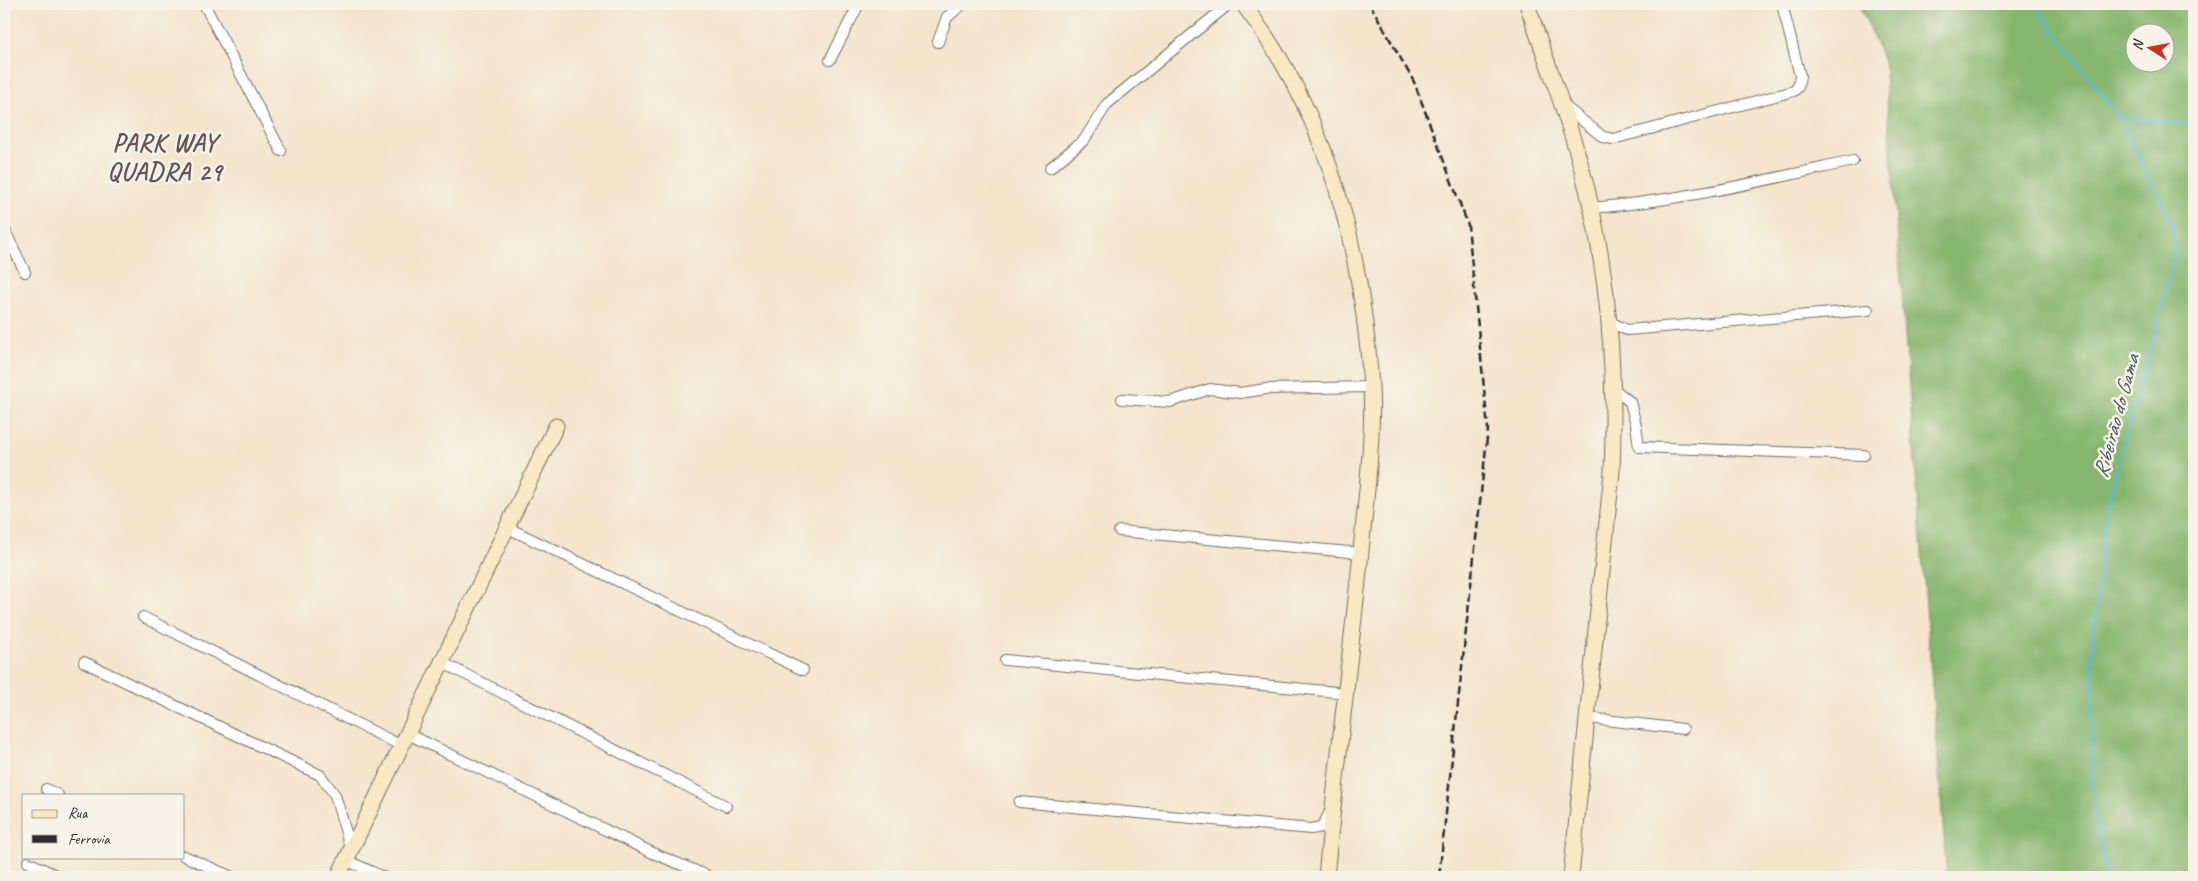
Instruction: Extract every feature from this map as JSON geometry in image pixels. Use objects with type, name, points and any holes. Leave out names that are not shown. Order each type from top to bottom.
[{"type":"street","points":[[204,4],[281,151]]},
{"type":"street","points":[[830,60],[860,4]]},
{"type":"street","points":[[938,42],[947,17],[963,4]]},
{"type":"street","points":[[1050,168],[1084,140],[1107,104],[1229,4]]},
{"type":"street","points":[[1244,4],[1293,81],[1330,170],[1344,212],[1356,264],[1371,387],[1370,443],[1360,553],[1326,877]]},
{"type":"street","points":[[1527,4],[1581,167],[1591,208],[1612,343],[1614,388],[1612,472],[1572,877]]},
{"type":"street","points":[[1561,103],[1603,137],[1613,139],[1794,91],[1798,87],[1800,76],[1782,4]]},
{"type":"street","points":[[1591,208],[1650,202],[1695,194],[1853,161]]},
{"type":"street","points":[[4,229],[25,272]]},
{"type":"street","points":[[1610,322],[1628,330],[1868,310]]},
{"type":"street","points":[[1612,343],[1628,330]]},
{"type":"street","points":[[1122,399],[1170,402],[1210,389],[1240,393],[1266,389],[1371,387]]},
{"type":"street","points":[[1614,388],[1630,402],[1636,425],[1638,447],[1864,455]]},
{"type":"street","points":[[338,877],[403,739],[508,528],[556,426]]},
{"type":"street","points":[[508,528],[802,670]]},
{"type":"street","points":[[1119,531],[1360,553]]},
{"type":"street","points":[[143,617],[403,739],[706,875]]},
{"type":"street","points":[[1005,660],[1346,694]]},
{"type":"street","points":[[84,662],[320,775],[336,795],[348,855],[383,877]]},
{"type":"street","points":[[441,662],[726,806]]},
{"type":"street","points":[[1588,718],[1683,729]]},
{"type":"street","points":[[46,789],[56,794]]},
{"type":"street","points":[[1019,802],[1312,830],[1319,829],[1325,824],[1334,801]]},
{"type":"street","points":[[185,856],[232,877]]},
{"type":"street","points":[[28,862],[60,877]]},
{"type":"green space","points":[[1859,4],[2194,4],[2194,877],[1947,877],[1884,62]]},
{"type":"waterway","name":"Ribeirão do Gama","points":[[2034,4],[2118,116],[2174,229],[2174,260],[2107,507],[2093,631],[2091,784],[2106,877]]},
{"type":"waterway","points":[[2118,116],[2194,126]]},
{"type":"railway","points":[[1370,4],[1414,82],[1468,225],[1488,429],[1439,877]]},
{"type":"district","name":"PARK WAY QUADRA 29","points":[[165,156]]}]
